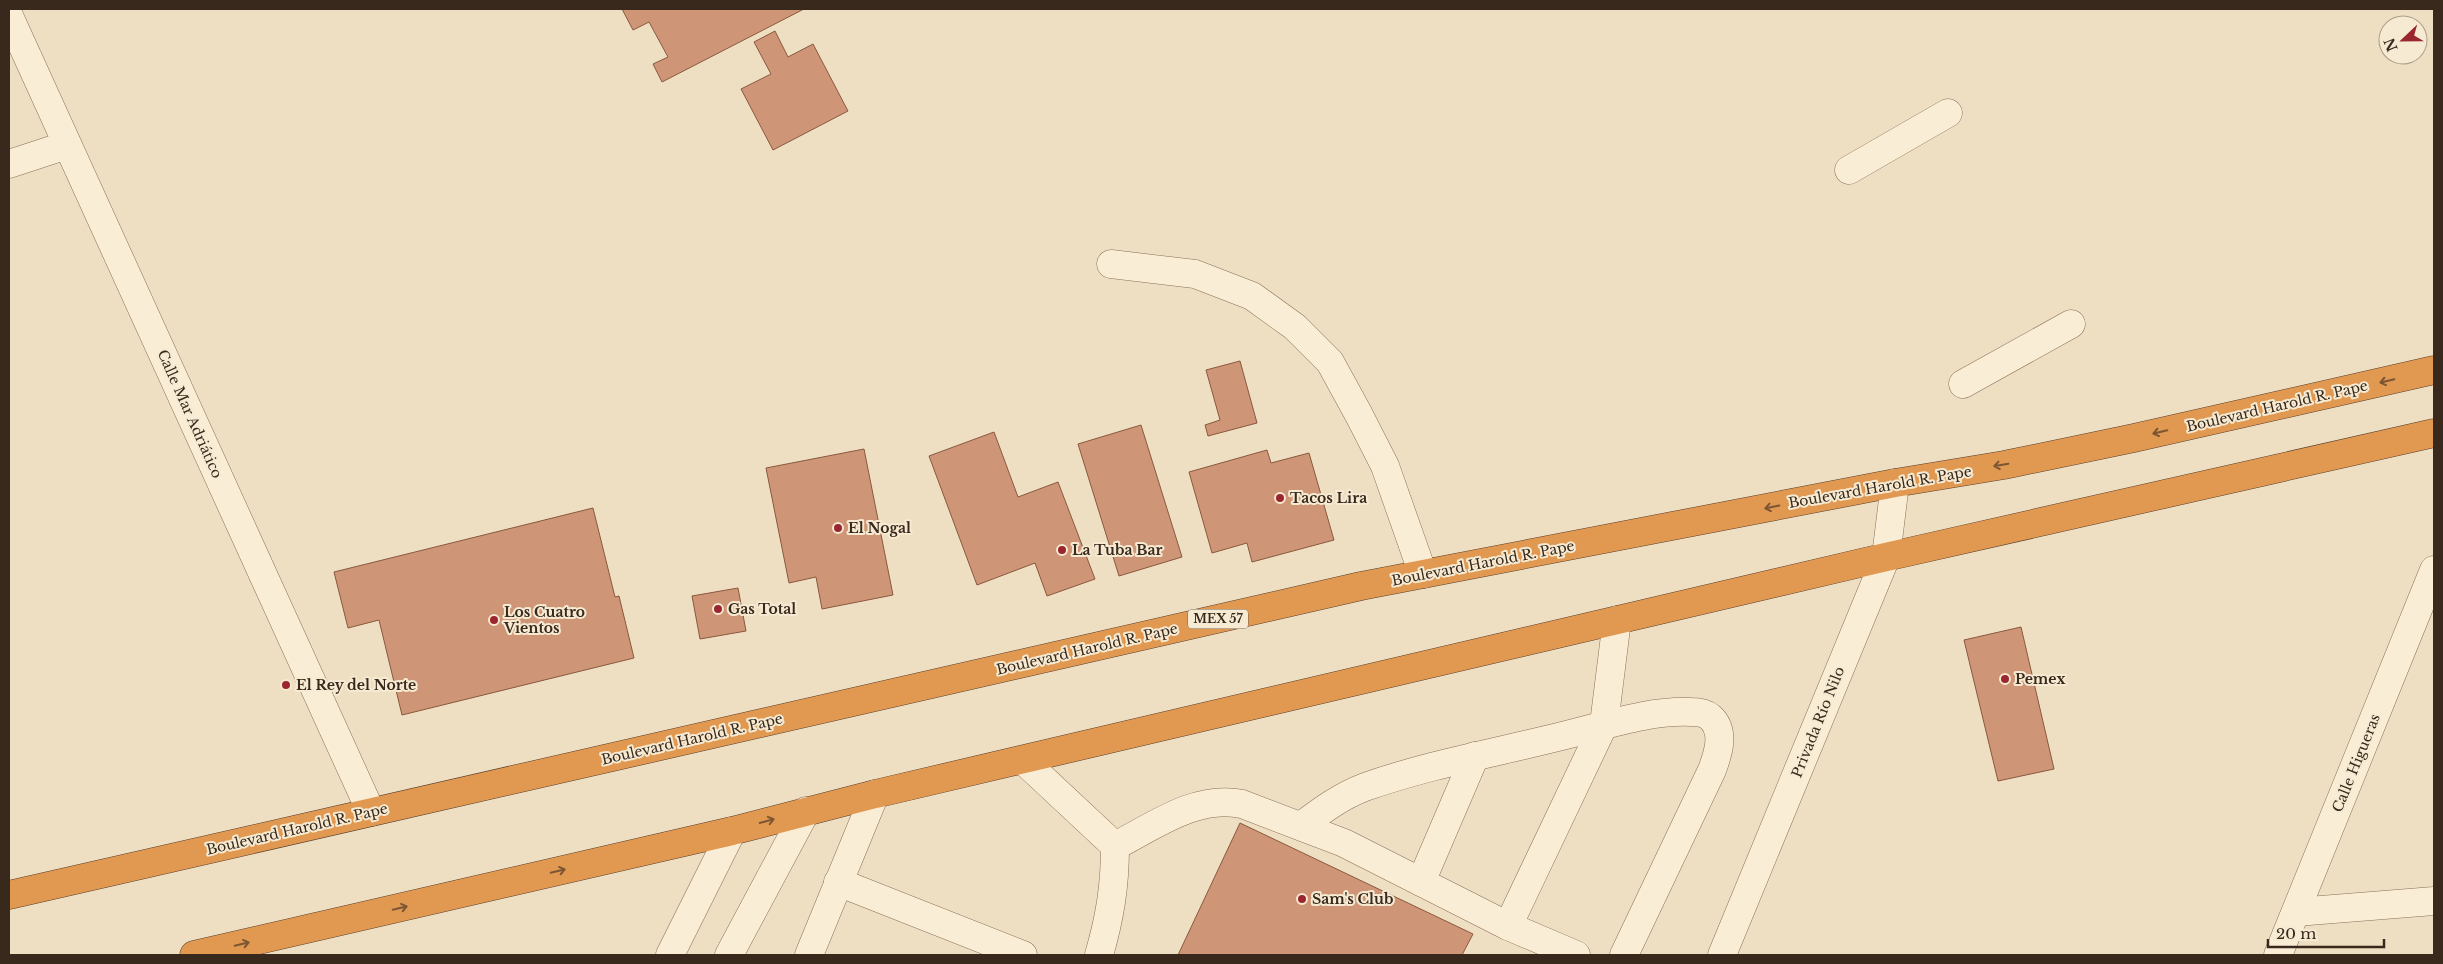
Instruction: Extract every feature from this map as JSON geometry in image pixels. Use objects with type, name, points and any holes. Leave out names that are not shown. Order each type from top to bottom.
[{"type":"highway","name":"Boulevard Harold R. Pape","points":[[9,896],[1341,590],[1895,483],[2004,465],[2125,440],[2434,370]]},
{"type":"highway","points":[[194,955],[732,831],[875,794],[1024,761],[1886,556],[2434,434]]},
{"type":"street","name":"Calle Mar Adriático","points":[[9,16],[371,812]]},
{"type":"street","points":[[1849,170],[1948,113]]},
{"type":"street","points":[[9,164],[67,145]]},
{"type":"street","points":[[1111,264],[1195,274],[1252,296],[1295,327],[1330,362],[1359,415],[1385,466],[1423,574]]},
{"type":"street","points":[[1963,384],[2072,324]]},
{"type":"street","name":"Privada Río Nilo","points":[[1722,955],[1886,556],[1895,483]]},
{"type":"street","name":"Calle Higueras","points":[[2278,955],[2434,570]]},
{"type":"street","points":[[1508,926],[1604,724],[1617,620]]},
{"type":"street","points":[[1301,826],[1336,800],[1365,787],[1475,756],[1604,724],[1673,713],[1696,712],[1710,717],[1716,725],[1719,736],[1718,751],[1712,770],[1624,955]]},
{"type":"street","points":[[1421,882],[1475,756]]},
{"type":"street","points":[[1024,761],[1115,846],[1116,884],[1108,924],[1099,955]]},
{"type":"street","points":[[809,955],[875,794]]},
{"type":"street","points":[[1115,846],[1184,811],[1214,801],[1227,800],[1344,843],[1508,926],[1576,955]]},
{"type":"street","points":[[729,955],[806,811]]},
{"type":"street","points":[[670,955],[732,831]]},
{"type":"street","points":[[838,882],[1023,955]]},
{"type":"street","points":[[2296,912],[2434,901]]},
{"type":"building","points":[[622,9],[804,9],[662,82],[653,64],[668,57],[649,22],[633,30]]},
{"type":"building","points":[[775,31],[788,57],[813,44],[848,111],[773,150],[741,89],[771,74],[754,42]]},
{"type":"building","points":[[1240,361],[1257,423],[1208,436],[1205,425],[1220,420],[1206,370]]},
{"type":"building","points":[[1141,425],[1182,557],[1119,576],[1078,444]]},
{"type":"building","points":[[994,432],[1018,497],[1058,482],[1095,579],[1047,596],[1035,563],[977,585],[929,456]]},
{"type":"building","points":[[864,449],[893,595],[822,609],[816,577],[789,583],[766,468]]},
{"type":"building","points":[[1267,450],[1271,463],[1309,453],[1334,540],[1252,562],[1247,543],[1212,553],[1189,472]]},
{"type":"building","points":[[593,508],[615,597],[619,596],[634,658],[402,715],[379,620],[348,628],[334,572]]},
{"type":"building","points":[[738,588],[746,631],[700,639],[692,596]]},
{"type":"building","points":[[2021,627],[2054,769],[1998,781],[1964,640]]},
{"type":"building","name":"Sam's Club","points":[[1240,823],[1473,934],[1462,955],[1178,955]]},
{"type":"place","name":"Tacos Lira","points":[[1280,498]]},
{"type":"place","name":"El Nogal","points":[[838,528]]},
{"type":"place","name":"La Tuba Bar","points":[[1062,550]]},
{"type":"place","name":"Gas Total","points":[[718,609]]},
{"type":"place","name":"Los Cuatro Vientos","points":[[494,620]]},
{"type":"place","name":"Pemex","points":[[2005,679]]},
{"type":"place","name":"El Rey del Norte","points":[[286,685]]},
{"type":"place","name":"Sam's Club","points":[[1302,899]]}]
